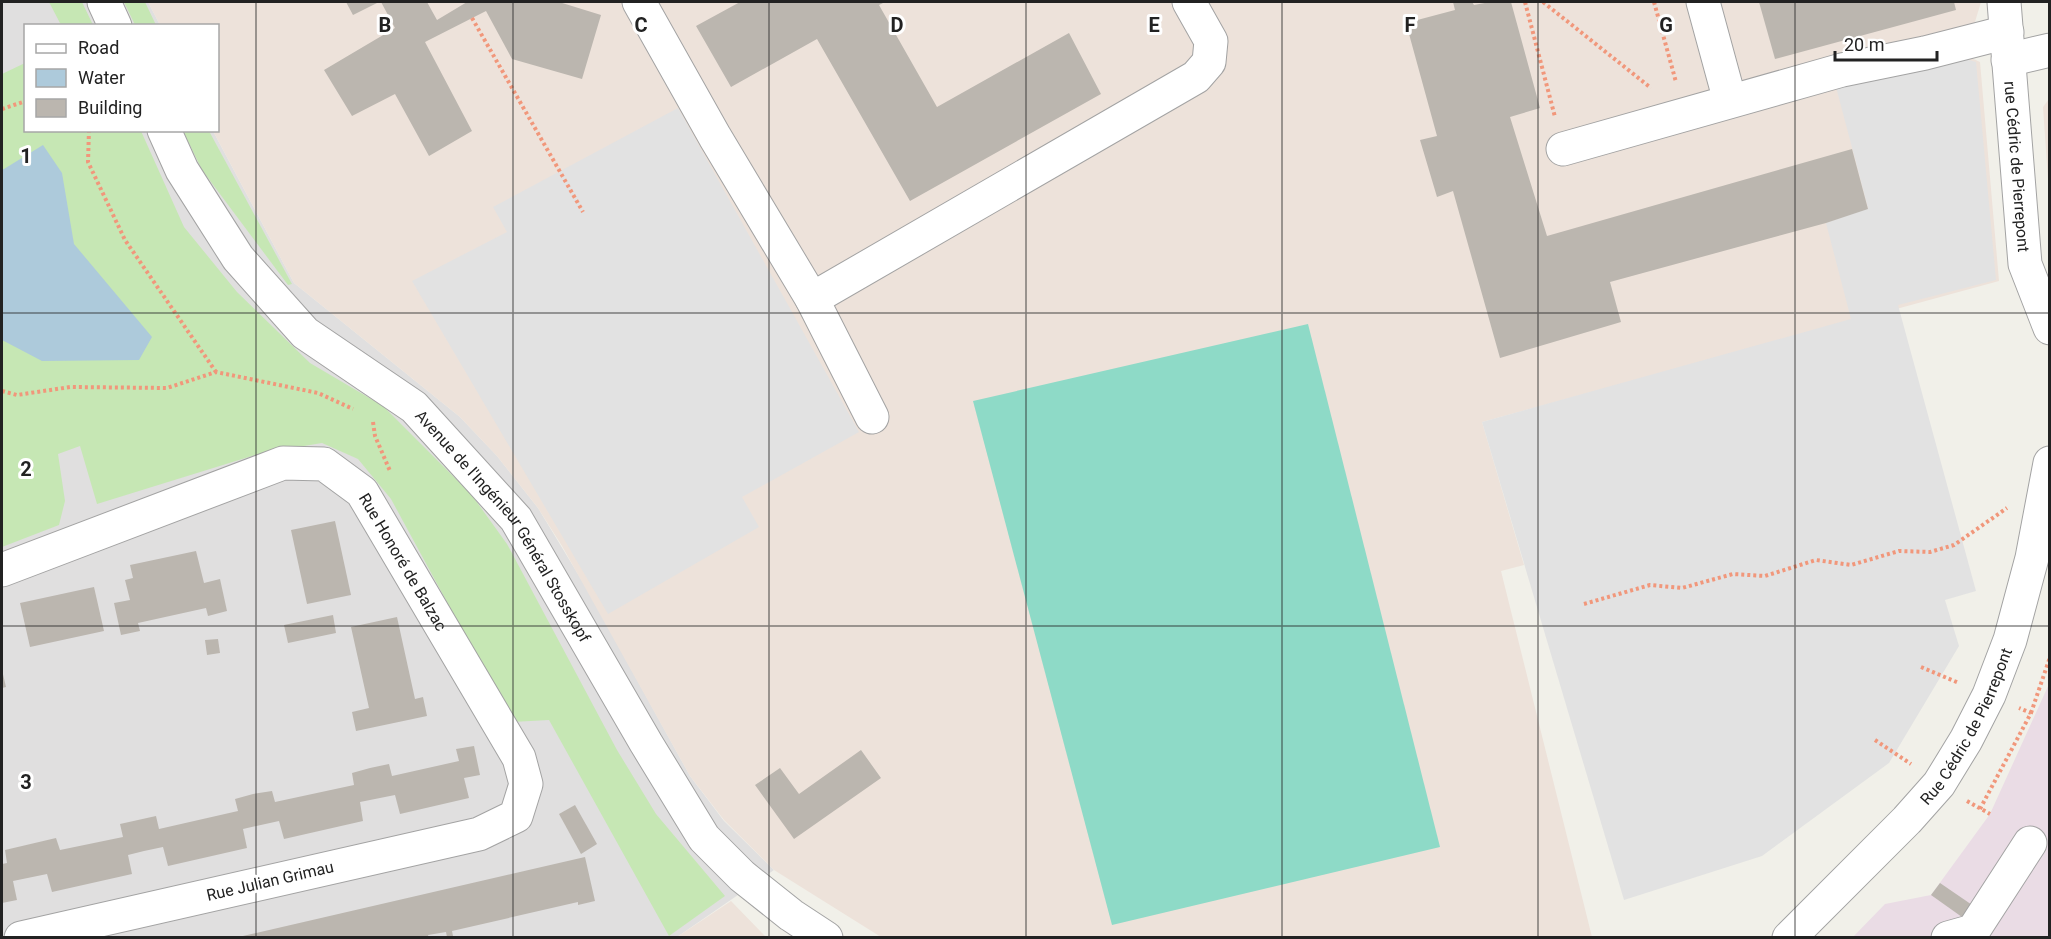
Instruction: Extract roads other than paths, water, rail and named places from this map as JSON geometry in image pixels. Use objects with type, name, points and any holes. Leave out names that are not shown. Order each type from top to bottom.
[{"type":"street","points":[[104,2],[114,24]]},
{"type":"street","points":[[639,2],[715,137],[812,299],[872,417]]},
{"type":"street","points":[[812,299],[1196,77],[1209,62],[1211,41],[1189,2]]},
{"type":"street","points":[[1703,2],[1730,101]]},
{"type":"street","points":[[1563,148],[1842,70],[2006,31],[2049,50]]},
{"type":"street","name":"rue Cédric de Pierrepont","points":[[2006,31],[2025,264],[2049,328]]},
{"type":"street","name":"Avenue de l'Ingénieur Général Stosskopf","points":[[165,132],[182,170],[246,266],[305,333],[414,407],[516,519],[704,838],[742,876],[791,915],[826,938]]},
{"type":"street","name":"Rue Honoré de Balzac","points":[[2,570],[283,463],[324,464],[362,492],[519,758],[525,784],[516,816]]},
{"type":"street","name":"Rue Cédric de Pierrepont","points":[[1789,938],[1933,791],[1966,740],[1989,695],[2010,640],[2032,558],[2049,463]]},
{"type":"street","name":"Rue Julian Grimau","points":[[21,938],[479,834],[516,816]]},
{"type":"street","points":[[1948,938],[1973,931],[2030,843]]},
{"type":"water","points":[[43,145],[62,173],[74,244],[152,337],[139,360],[42,361],[2,340],[2,169]]}]
